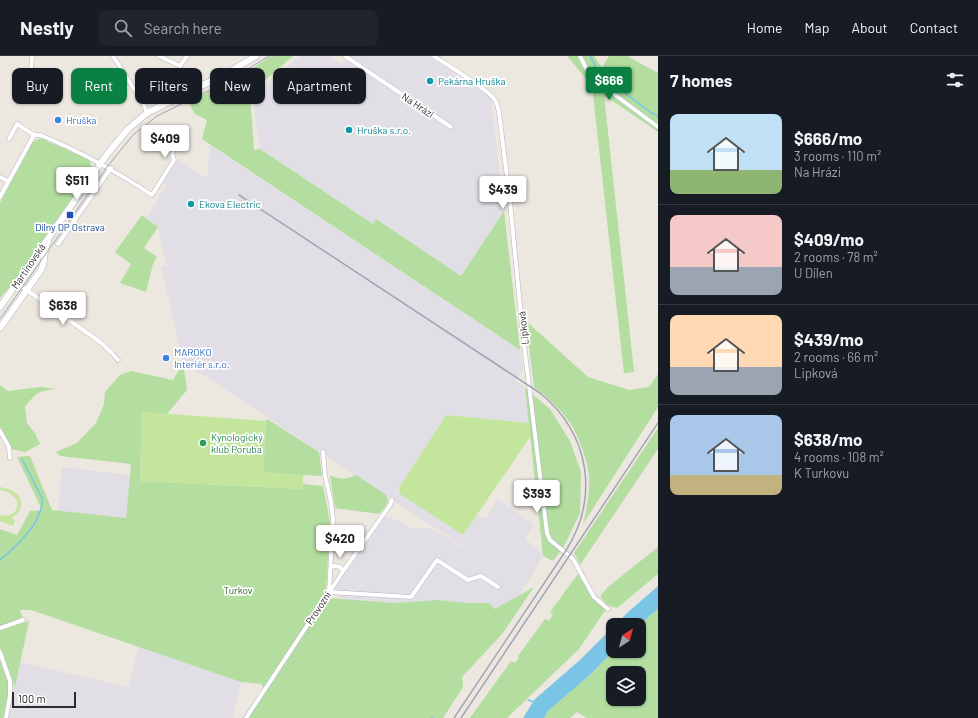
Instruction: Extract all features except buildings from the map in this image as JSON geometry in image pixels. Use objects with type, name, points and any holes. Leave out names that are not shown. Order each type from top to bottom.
[{"type":"street","points":[[31,68],[32,56]]},
{"type":"street","points":[[113,56],[147,113]]},
{"type":"street","points":[[160,56],[180,66],[187,56]]},
{"type":"street","name":"Martinovská","points":[[0,307],[101,163],[128,129],[147,113],[227,74],[256,56]]},
{"type":"street","name":"Na Hrázi","points":[[345,56],[451,127]]},
{"type":"street","name":"Lipková","points":[[434,56],[481,88],[496,101],[499,112],[510,202],[547,533],[550,540],[573,559],[594,597],[608,609]]},
{"type":"street","points":[[580,56],[587,70],[599,83],[658,127]]},
{"type":"street","points":[[9,139],[16,124],[34,135],[40,135],[66,146],[111,168],[152,195],[174,160],[172,154],[174,149],[187,129]]},
{"type":"street","points":[[0,197],[34,135]]},
{"type":"street","points":[[58,244],[111,168]]},
{"type":"street","points":[[0,177],[8,181]]},
{"type":"street","name":"Martinovská","points":[[0,328],[41,270],[44,261],[45,245],[57,226]]},
{"type":"street","points":[[17,283],[100,342],[118,360]]},
{"type":"street","points":[[0,431],[9,447],[10,458]]},
{"type":"street","points":[[323,452],[333,520],[329,592],[412,597],[437,560],[468,580],[481,576],[498,587]]},
{"type":"street","name":"Provozní","points":[[246,718],[343,571],[392,500]]},
{"type":"street","points":[[331,567],[340,567],[343,571]]},
{"type":"street","points":[[0,628],[23,620]]},
{"type":"street","points":[[0,652],[10,681],[10,695],[6,718]]},
{"type":"shaded area","points":[[300,56],[328,56],[341,64],[352,56],[428,56],[491,99],[504,211],[461,276],[376,219],[373,224],[260,149],[253,104],[265,104],[265,84],[273,78],[273,104],[366,104],[366,68],[285,68]]},
{"type":"shaded area","points":[[210,145],[520,350],[523,370],[515,381],[525,388],[529,423],[446,415],[399,488],[395,489],[463,535],[477,514],[486,519],[498,499],[534,525],[525,539],[539,550],[543,556],[518,597],[495,609],[489,603],[467,603],[437,600],[395,603],[337,598],[337,589],[335,589],[337,585],[385,517],[392,518],[412,528],[428,528],[444,535],[465,549],[466,548],[183,362],[161,267],[166,265],[158,227],[146,218],[166,186],[162,183],[178,160],[204,178],[208,172]]},
{"type":"shaded area","points":[[62,467],[130,475],[126,518],[58,511]]},
{"type":"shaded area","points":[[139,647],[241,682],[233,718],[8,718],[20,662],[128,687]]},
{"type":"green space","points":[[271,56],[293,56],[279,68],[273,68],[273,73],[265,80],[265,68],[253,68]]},
{"type":"green space","points":[[567,56],[594,56],[602,68],[609,56],[627,56],[658,73],[658,132],[604,95],[634,372],[624,373],[592,86]]},
{"type":"green space","points":[[210,91],[210,104],[251,104],[254,150],[260,149],[373,224],[376,219],[461,276],[504,211],[520,350],[202,139],[207,120],[195,114],[189,104],[202,104],[202,95]]},
{"type":"green space","points":[[38,139],[46,139],[47,141],[62,148],[64,147],[67,150],[76,154],[78,153],[89,159],[92,169],[14,282],[0,298],[0,203],[32,143]]},
{"type":"green space","points":[[142,215],[158,227],[144,248],[157,257],[153,264],[146,292],[120,283],[131,264],[115,252]]},
{"type":"green space","points":[[526,321],[588,377],[629,390],[649,387],[658,374],[658,407],[583,524],[589,488],[589,476],[585,456],[571,424],[554,404],[534,387]]},
{"type":"green space","name":"Turkov","points":[[183,363],[187,390],[167,414],[142,412],[140,481],[303,489],[303,484],[323,486],[330,522],[326,593],[328,598],[395,603],[437,600],[467,603],[489,603],[495,609],[534,587],[503,633],[462,677],[463,687],[443,718],[248,718],[266,690],[261,684],[241,682],[31,610],[20,610],[23,619],[0,626],[0,529],[17,535],[30,511],[42,510],[17,457],[30,456],[52,510],[126,518],[131,464],[60,456],[56,452],[77,443],[96,423],[104,404],[105,392],[120,375],[131,371],[173,380]]},
{"type":"green space","points":[[0,385],[8,391],[41,387],[57,389],[38,393],[25,407],[27,423],[35,433],[40,444],[25,452],[12,449],[0,426]]},
{"type":"green space","points":[[525,388],[550,409],[570,441],[581,472],[580,513],[564,546],[553,561],[543,556]]},
{"type":"green space","name":"Kynologický klub Poruba","points":[[142,412],[266,421],[263,472],[303,475],[303,489],[140,481]]},
{"type":"green space","points":[[446,415],[529,423],[530,437],[463,535],[400,494],[399,488]]},
{"type":"green space","points":[[267,419],[319,452],[322,476],[263,473]]},
{"type":"green space","points":[[658,428],[658,449],[580,565],[574,553]]},
{"type":"green space","points":[[330,475],[343,479],[356,475],[385,494],[388,499],[386,506],[379,514],[335,508]]},
{"type":"green space","points":[[0,487],[8,489],[19,496],[21,507],[11,518],[15,520],[13,526],[0,521],[0,515],[5,516],[13,513],[18,506],[18,502],[11,494],[0,490]]},
{"type":"green space","points":[[658,547],[658,574],[617,608],[607,605],[600,596],[608,587]]},
{"type":"green space","points":[[578,574],[593,599],[606,609],[579,649],[507,718],[470,718],[511,661],[515,663],[519,658],[518,656],[545,619],[549,621],[553,614],[550,612]]},
{"type":"green space","points":[[658,609],[658,718],[587,718],[577,712],[570,718],[544,718],[548,711],[592,673],[606,658],[646,658],[646,619]]},
{"type":"green space","points":[[29,621],[15,687],[0,647],[0,630]]},
{"type":"green space","points":[[0,660],[8,681],[8,695],[3,718],[0,718]]},
{"type":"water","points":[[658,586],[658,609],[646,619],[622,618]]},
{"type":"water","points":[[606,634],[606,658],[592,673],[548,711],[544,718],[523,718],[535,699],[580,660]]},
{"type":"waterway","points":[[590,56],[597,69],[605,78],[650,112],[658,116]]},
{"type":"waterway","points":[[0,560],[14,548],[28,532],[39,515],[41,507],[42,498],[22,459]]},
{"type":"waterway","points":[[528,700],[534,702]]},
{"type":"tram line","points":[[0,319],[107,167],[133,135],[157,116],[230,80],[269,56]]},
{"type":"railway","points":[[239,195],[540,393],[557,409],[570,428],[579,447],[584,468],[586,489],[583,510],[576,531],[565,552],[454,718]]},
{"type":"railway","points":[[461,718],[658,423]]},
{"type":"place","name":"Pekárna Hruška","points":[[430,81]]},
{"type":"place","name":"Hruška","points":[[58,120]]},
{"type":"place","name":"Hruška s.r.o.","points":[[349,130]]},
{"type":"place","name":"Ekova Electric","points":[[191,204]]},
{"type":"place","name":"Dílny DP Ostrava","points":[[70,215]]},
{"type":"place","name":"MAROKO Interiér s.r.o.","points":[[166,358]]},
{"type":"place","name":"Kynologický klub Poruba","points":[[203,443]]}]
